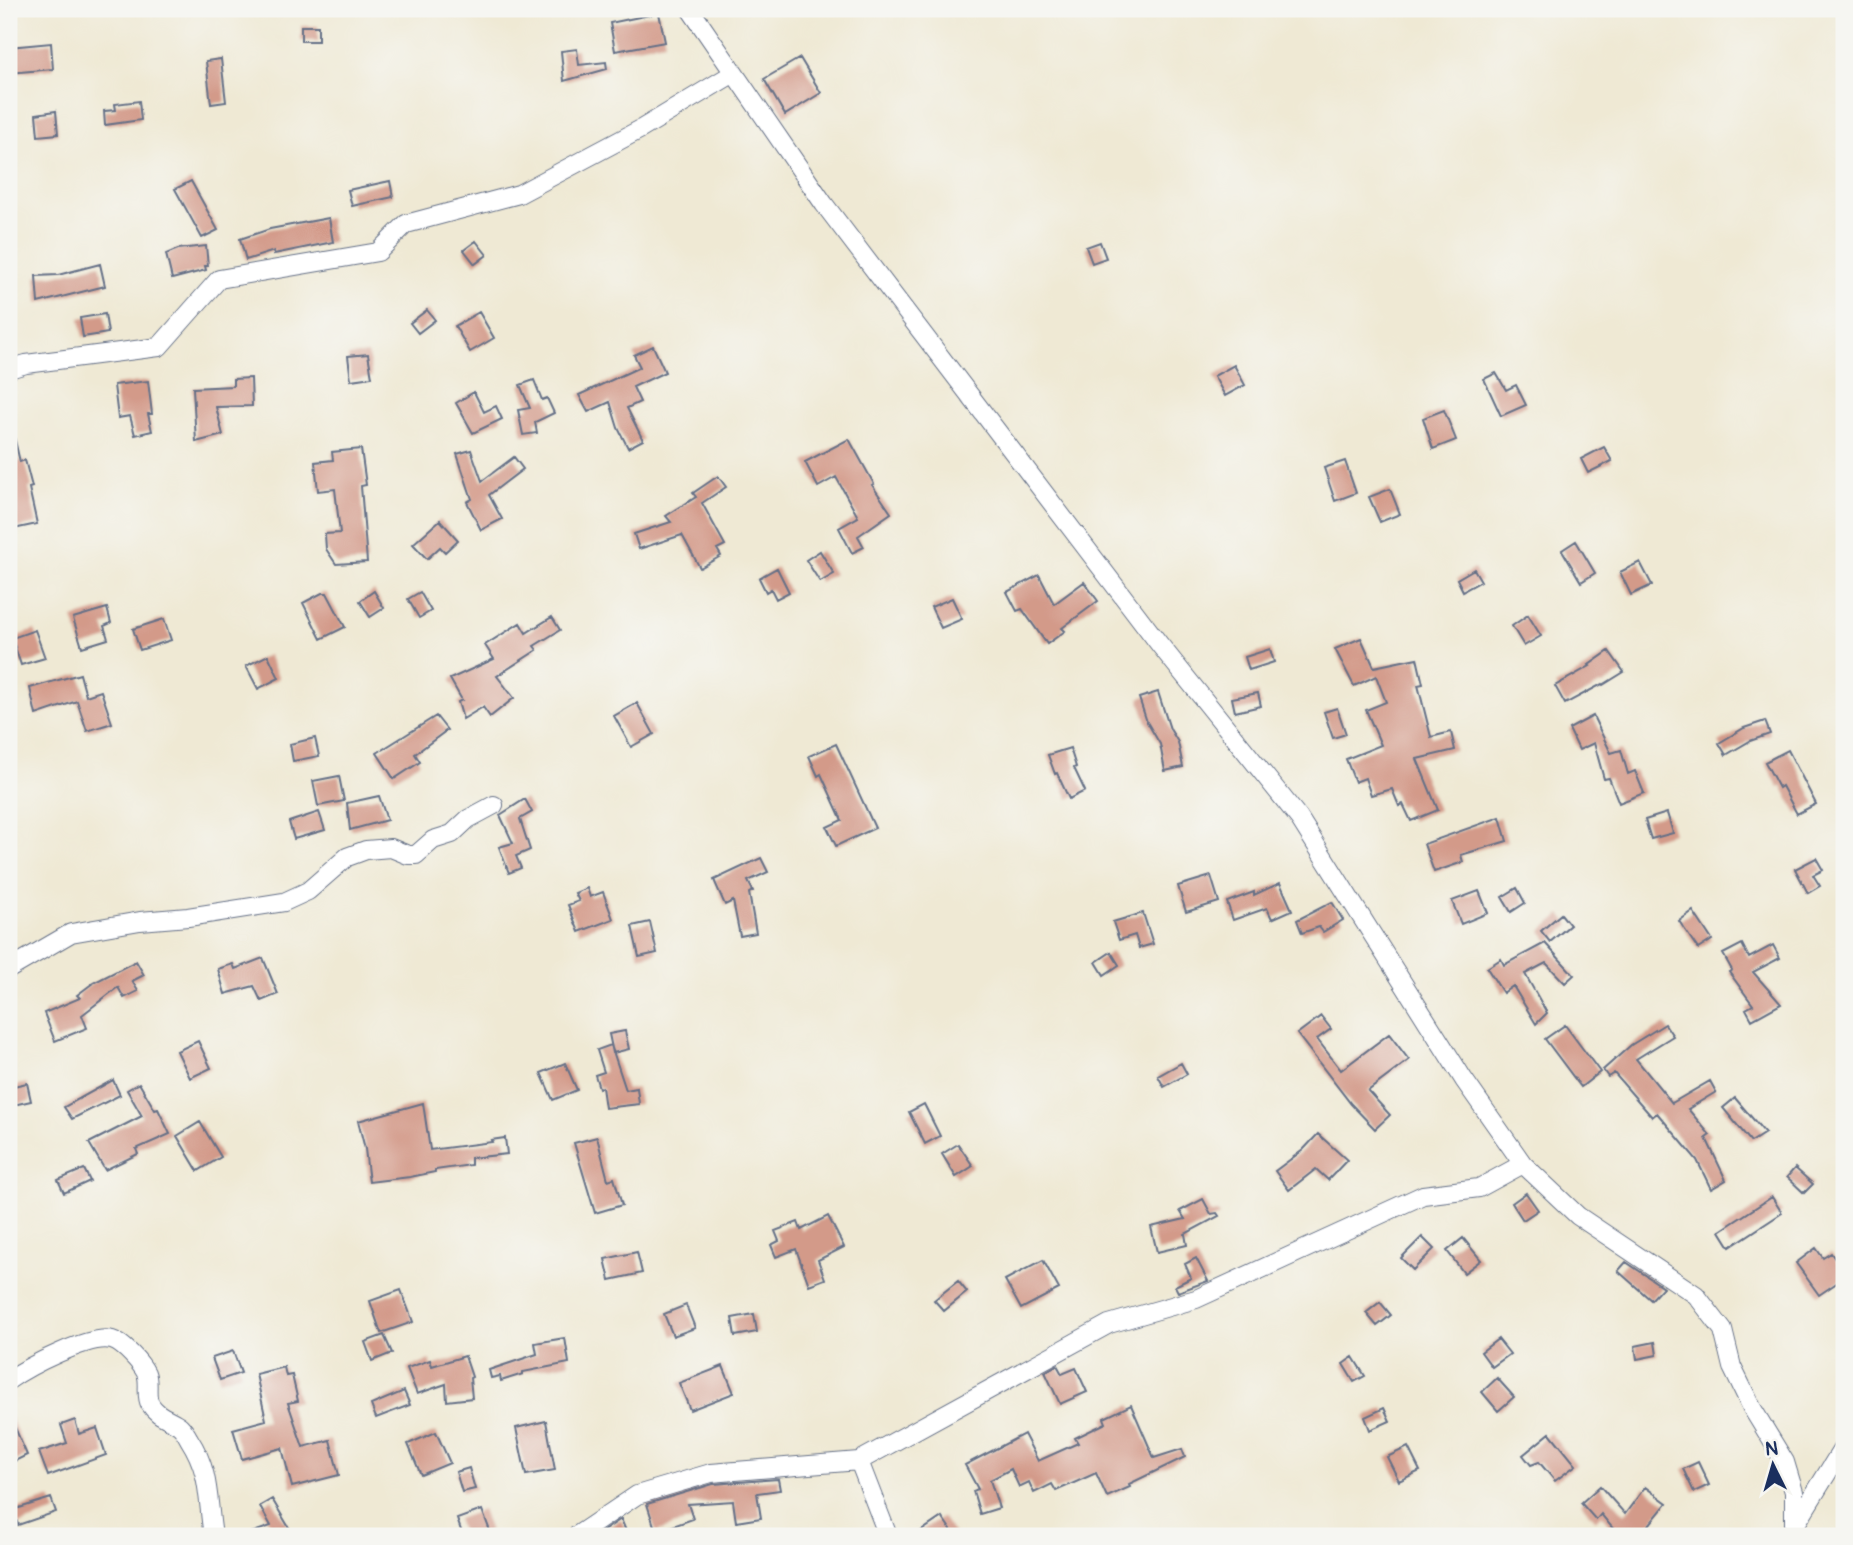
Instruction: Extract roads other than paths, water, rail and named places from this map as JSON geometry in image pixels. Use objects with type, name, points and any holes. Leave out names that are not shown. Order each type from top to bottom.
[{"type":"street","points":[[691,9],[824,204],[1160,645],[1299,818],[1464,1080],[1524,1164],[1578,1216],[1696,1295],[1723,1330],[1732,1367],[1752,1408],[1785,1462],[1794,1492],[1791,1532]]},
{"type":"street","points":[[9,369],[26,364],[159,347],[219,279],[378,252],[406,224],[519,194],[641,129],[734,73]]},
{"type":"street","points":[[9,969],[71,933],[284,902],[308,891],[347,857],[366,850],[391,848],[408,855],[416,855],[433,840],[452,834],[468,819],[494,805]]},
{"type":"street","points":[[576,1536],[636,1495],[711,1473],[859,1461],[1109,1324],[1196,1299],[1423,1195],[1479,1188],[1524,1164]]},
{"type":"street","points":[[9,1380],[23,1370],[74,1346],[103,1339],[113,1340],[123,1347],[146,1373],[151,1406],[161,1417],[180,1426],[196,1450],[207,1476],[213,1536]]},
{"type":"street","points":[[1791,1532],[1844,1446]]},
{"type":"street","points":[[859,1461],[888,1536]]}]
